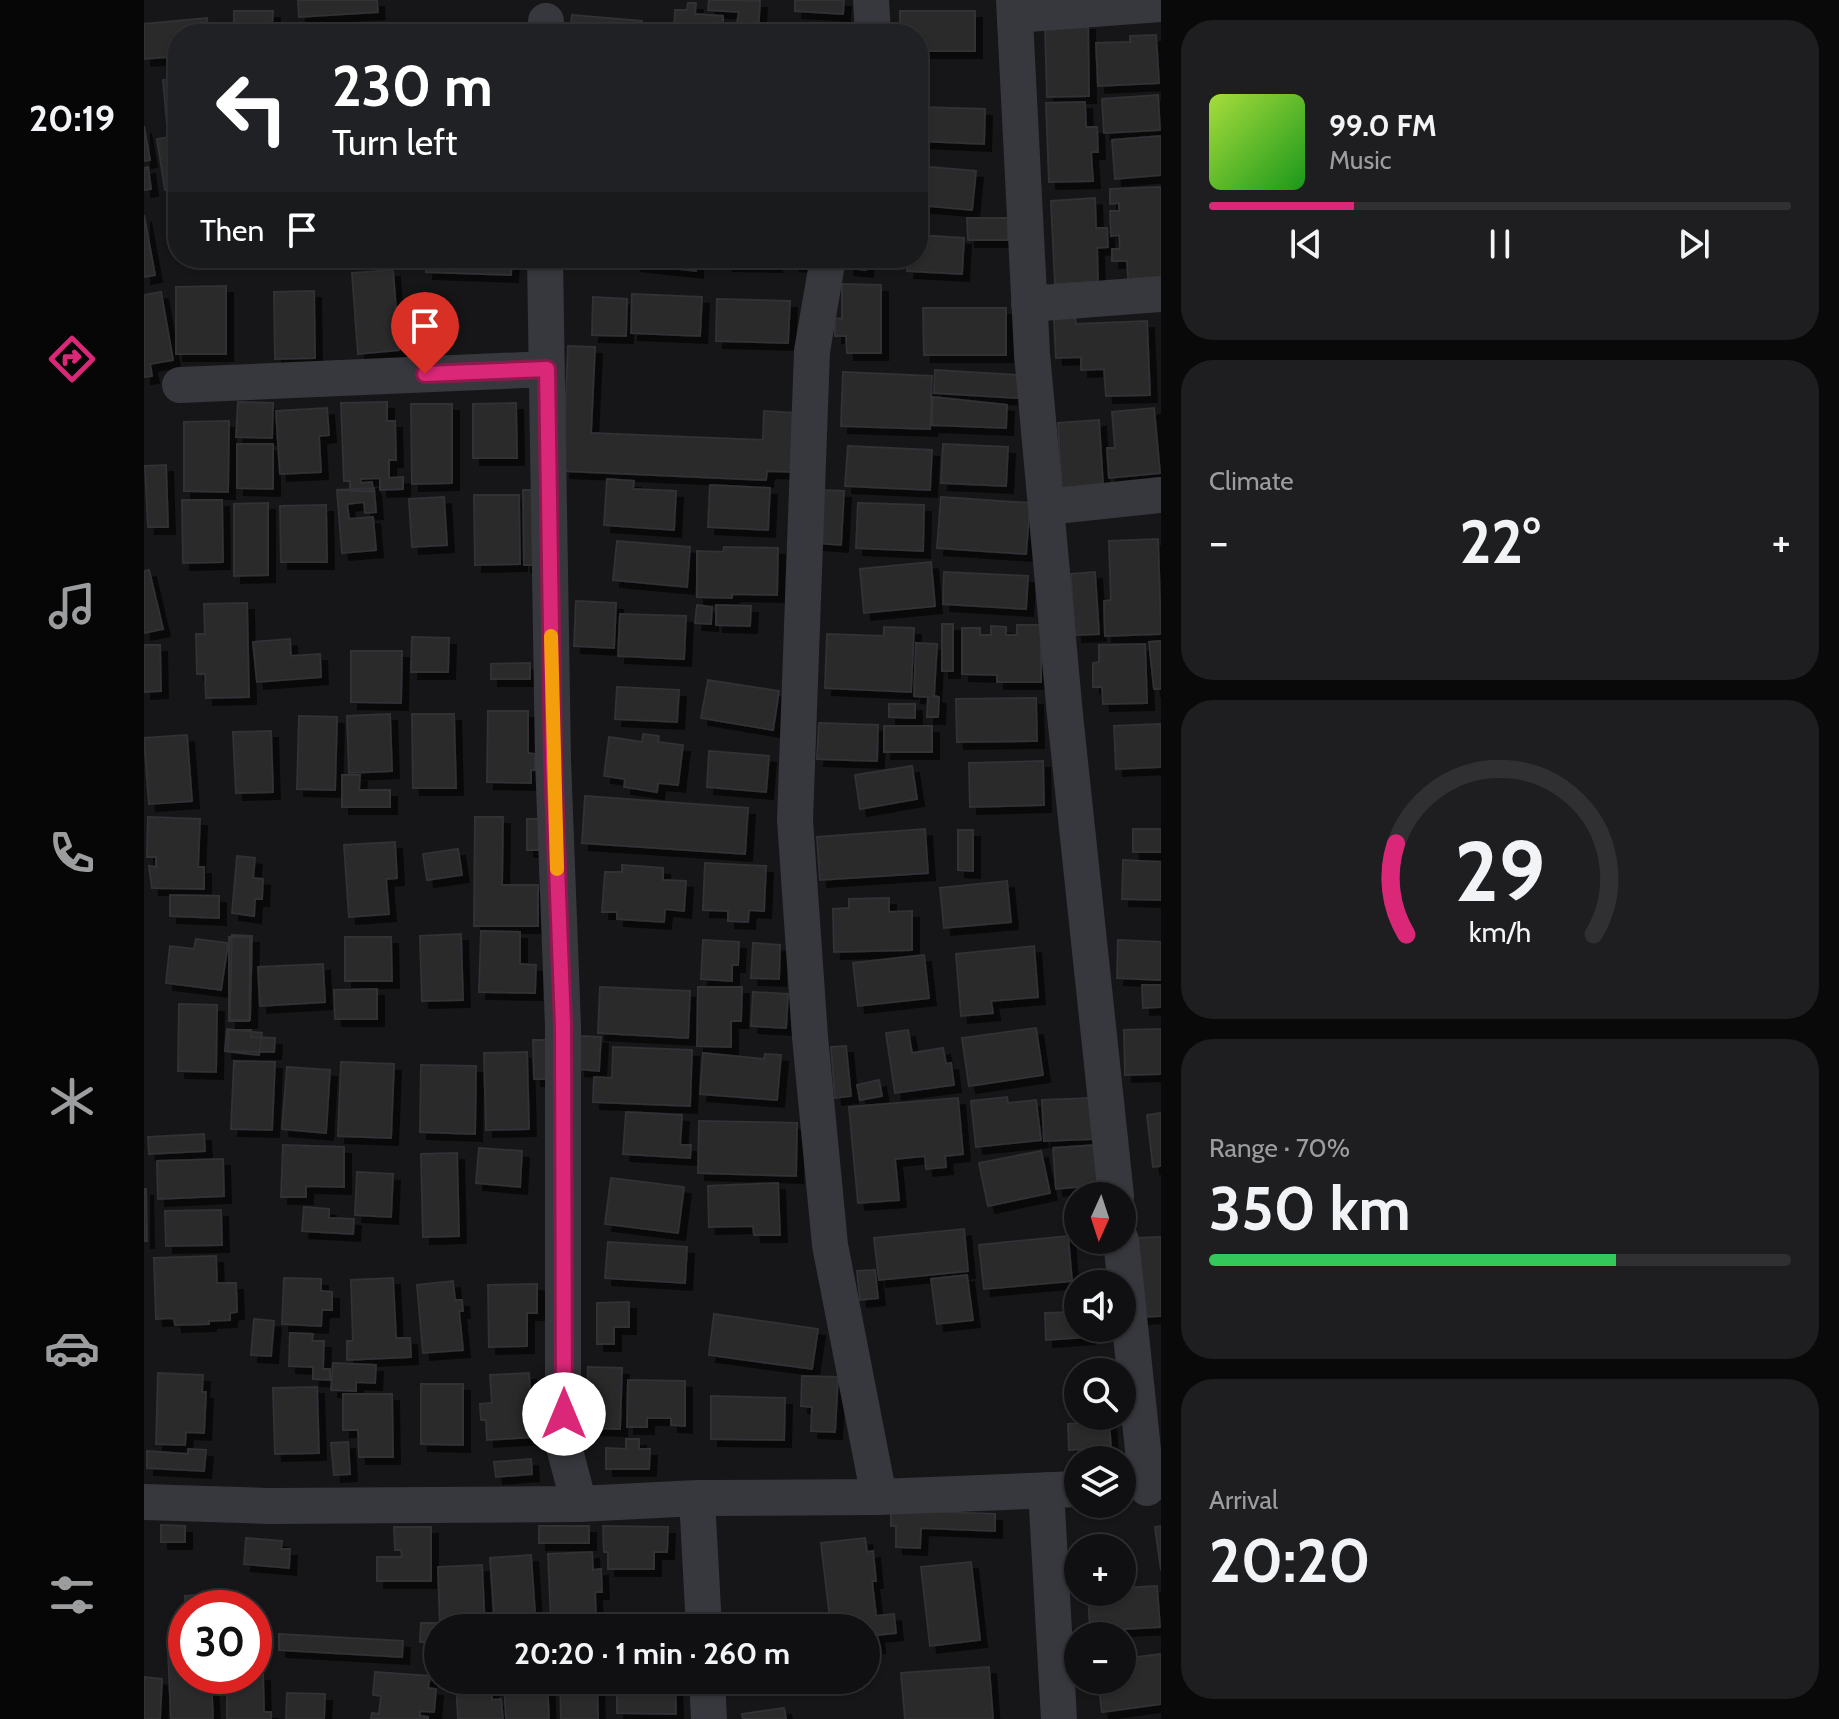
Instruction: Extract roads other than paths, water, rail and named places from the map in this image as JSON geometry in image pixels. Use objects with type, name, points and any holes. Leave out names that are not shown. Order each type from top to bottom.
[{"type":"street","points":[[871,0],[872,24]]},
{"type":"street","points":[[1115,1182],[1046,507],[1029,304],[1014,8],[1161,4]]},
{"type":"street","points":[[545,268],[553,760],[563,1026],[563,1443],[579,1504]]},
{"type":"street","points":[[826,268],[812,351],[795,820],[810,1037],[830,1245],[879,1497]]},
{"type":"street","points":[[1029,304],[1161,294]]},
{"type":"street","points":[[180,385],[547,369]]},
{"type":"street","points":[[1046,507],[1161,495]]},
{"type":"street","points":[[1122,1254],[1143,1488]]},
{"type":"street","points":[[144,1502],[269,1506],[579,1504],[697,1498],[879,1497],[1062,1490],[1059,1719]]},
{"type":"street","points":[[697,1498],[703,1614]]},
{"type":"street","points":[[708,1694],[709,1719]]}]
